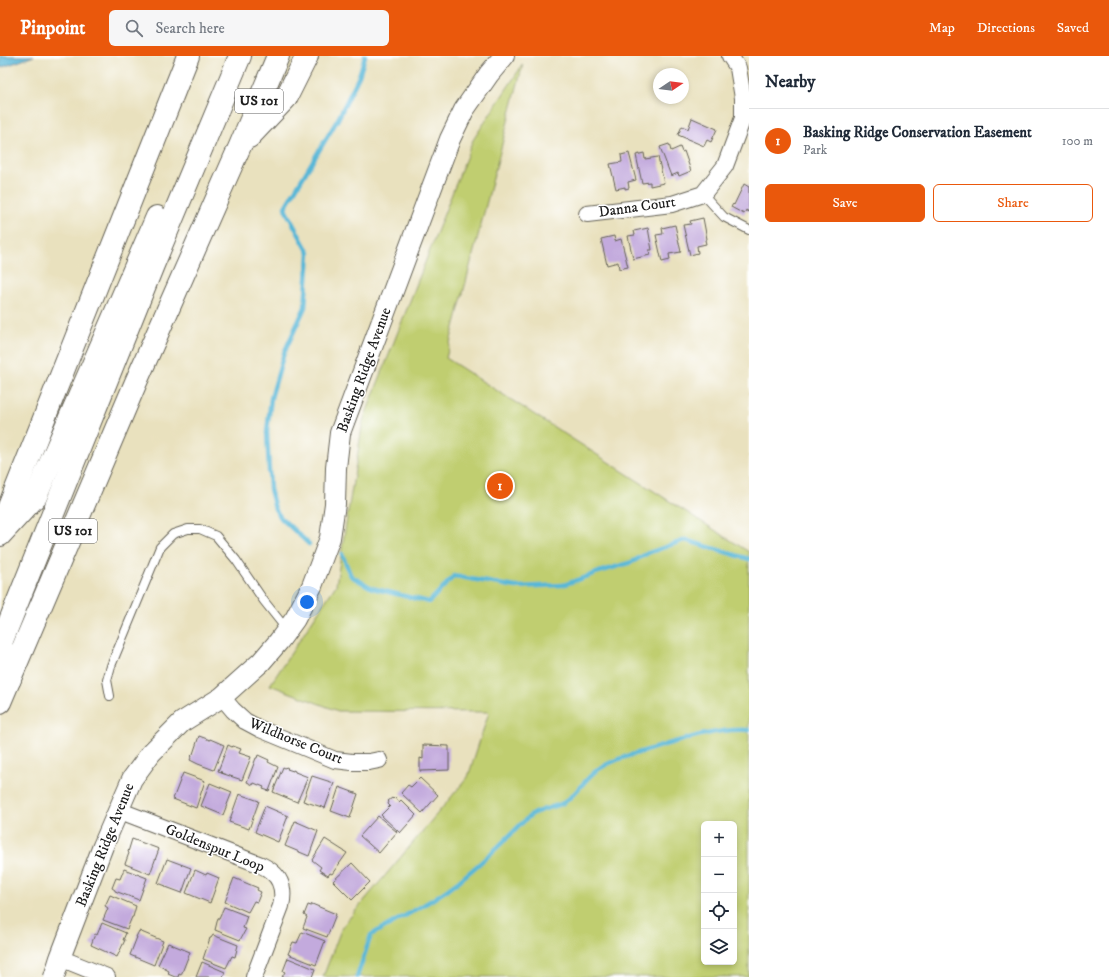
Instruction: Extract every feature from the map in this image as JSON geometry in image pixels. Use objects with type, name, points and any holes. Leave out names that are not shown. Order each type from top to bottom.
[{"type":"highway","points":[[0,530],[188,56]]},
{"type":"highway","points":[[0,535],[36,496],[204,109],[225,56]]},
{"type":"highway","points":[[10,679],[1,642],[153,265],[240,56]]},
{"type":"highway","name":"US 101","points":[[0,702],[136,382],[278,56]]},
{"type":"highway","points":[[240,146],[286,98],[307,56]]},
{"type":"street","name":"Basking Ridge Avenue","points":[[54,977],[118,810],[132,779],[151,753],[182,722],[222,697],[262,662],[295,618],[312,586],[330,538],[335,504],[336,468],[340,433],[450,139],[464,110],[489,74],[504,56]]},
{"type":"street","points":[[703,194],[725,166],[743,118],[743,98],[738,68],[730,56]]},
{"type":"street","name":"Danna Court","points":[[587,214],[672,204],[703,194]]},
{"type":"street","name":"Wildhorse Court","points":[[222,697],[232,710],[245,721],[335,760],[352,762],[369,762],[379,760]]},
{"type":"street","name":"Goldenspur Loop","points":[[118,810],[261,865],[272,872],[280,881],[284,894],[281,906],[254,977]]},
{"type":"street","points":[[60,958],[107,977]]},
{"type":"lane","points":[[703,194],[724,217],[749,230]]},
{"type":"lane","points":[[110,696],[107,680],[111,666],[160,547],[173,534],[188,529],[200,528],[216,536],[236,560],[264,601],[287,630]]},
{"type":"green space","points":[[523,64],[446,358],[749,552],[749,977],[323,977],[342,927],[468,777],[489,712],[338,711],[270,685],[336,585],[363,421],[473,140]]},
{"type":"water","points":[[0,56],[34,56],[0,68]]},
{"type":"building","points":[[692,118],[717,129],[711,142],[707,140],[704,146],[678,135],[682,126],[688,129]]},
{"type":"building","points":[[669,144],[671,151],[680,147],[682,152],[684,151],[691,171],[679,176],[678,173],[671,176],[660,147]]},
{"type":"building","points":[[629,153],[636,180],[628,182],[629,188],[625,189],[625,187],[616,189],[610,164],[622,162],[621,155]]},
{"type":"building","points":[[644,153],[645,159],[658,157],[664,183],[650,186],[650,182],[642,183],[636,155]]},
{"type":"building","points":[[744,184],[749,187],[749,212],[746,210],[744,214],[731,207],[733,204],[734,205]]},
{"type":"building","points":[[703,218],[707,239],[705,240],[706,244],[697,246],[698,253],[690,255],[683,225],[691,224],[690,221]]},
{"type":"building","points":[[675,225],[681,252],[669,254],[670,260],[662,262],[656,235],[663,234],[662,228]]},
{"type":"building","points":[[648,228],[652,250],[649,250],[650,255],[633,259],[628,236],[635,235],[634,231]]},
{"type":"building","points":[[614,236],[615,241],[621,239],[628,267],[619,269],[618,262],[607,265],[601,239]]},
{"type":"building","points":[[199,736],[224,745],[214,770],[190,760]]},
{"type":"building","points":[[228,745],[241,749],[239,753],[251,757],[242,780],[218,771]]},
{"type":"building","points":[[423,745],[449,746],[449,770],[420,771],[420,758],[423,759]]},
{"type":"building","points":[[258,755],[269,760],[268,762],[278,767],[269,791],[263,789],[264,787],[247,782]]},
{"type":"building","points":[[283,767],[308,777],[297,802],[273,792]]},
{"type":"building","points":[[183,773],[205,781],[196,808],[173,799]]},
{"type":"building","points":[[312,776],[334,783],[325,808],[303,801]]},
{"type":"building","points":[[420,778],[438,795],[422,813],[401,793],[408,785],[411,787]]},
{"type":"building","points":[[210,783],[232,792],[223,815],[201,806]]},
{"type":"building","points":[[339,787],[358,794],[350,818],[331,811]]},
{"type":"building","points":[[239,794],[259,801],[249,829],[229,822]]},
{"type":"building","points":[[395,797],[399,802],[401,800],[416,815],[400,833],[381,815],[390,806],[388,801]]},
{"type":"building","points":[[265,806],[288,816],[278,842],[255,832]]},
{"type":"building","points":[[378,816],[397,832],[379,853],[360,836]]},
{"type":"building","points":[[295,821],[318,831],[309,856],[285,846]]},
{"type":"building","points":[[132,839],[159,849],[150,874],[125,864]]},
{"type":"building","points":[[325,839],[347,853],[332,874],[330,873],[328,876],[319,870],[321,867],[312,860]]},
{"type":"building","points":[[167,859],[191,868],[182,893],[158,883]]},
{"type":"building","points":[[352,863],[370,882],[352,900],[333,881]]},
{"type":"building","points":[[124,869],[147,878],[139,900],[115,891],[112,888],[116,878],[120,879]]},
{"type":"building","points":[[195,870],[206,875],[207,873],[219,878],[210,903],[186,893]]},
{"type":"building","points":[[234,878],[258,888],[257,890],[261,892],[257,902],[254,901],[248,912],[225,902]]},
{"type":"building","points":[[110,895],[136,906],[133,917],[127,929],[103,920],[108,908],[105,906]]},
{"type":"building","points":[[312,904],[336,914],[327,937],[303,928],[307,917],[304,915],[308,905],[311,906]]},
{"type":"building","points":[[224,907],[247,916],[243,928],[246,929],[240,940],[215,930],[218,918]]},
{"type":"building","points":[[102,923],[126,933],[123,940],[125,940],[117,957],[91,945],[95,934],[97,935]]},
{"type":"building","points":[[139,931],[163,941],[154,965],[130,955]]},
{"type":"building","points":[[302,932],[325,941],[316,965],[288,954],[293,942],[297,943]]},
{"type":"building","points":[[213,935],[238,945],[235,957],[232,956],[226,968],[203,959],[210,938]]},
{"type":"building","points":[[168,943],[190,952],[181,975],[179,974],[178,977],[168,974],[169,971],[158,965]]},
{"type":"building","points":[[288,958],[315,969],[312,977],[282,977],[285,972],[283,971]]},
{"type":"building","points":[[202,962],[225,972],[223,977],[196,977]]},
{"type":"waterway","points":[[309,544],[281,518],[275,509],[270,489],[267,432],[271,398],[284,353],[305,307],[309,253],[285,207],[338,119],[359,76],[365,56]]},
{"type":"waterway","points":[[342,554],[351,576],[372,588],[429,602],[454,576],[516,587],[563,585],[632,562],[648,553],[685,540],[749,559]]},
{"type":"waterway","points":[[357,977],[371,935],[416,910],[449,889],[512,834],[531,815],[565,802],[597,770],[623,758],[687,739],[725,731],[749,730]]},
{"type":"place","name":"Basking Ridge Conservation Easement","points":[[500,486]]}]
